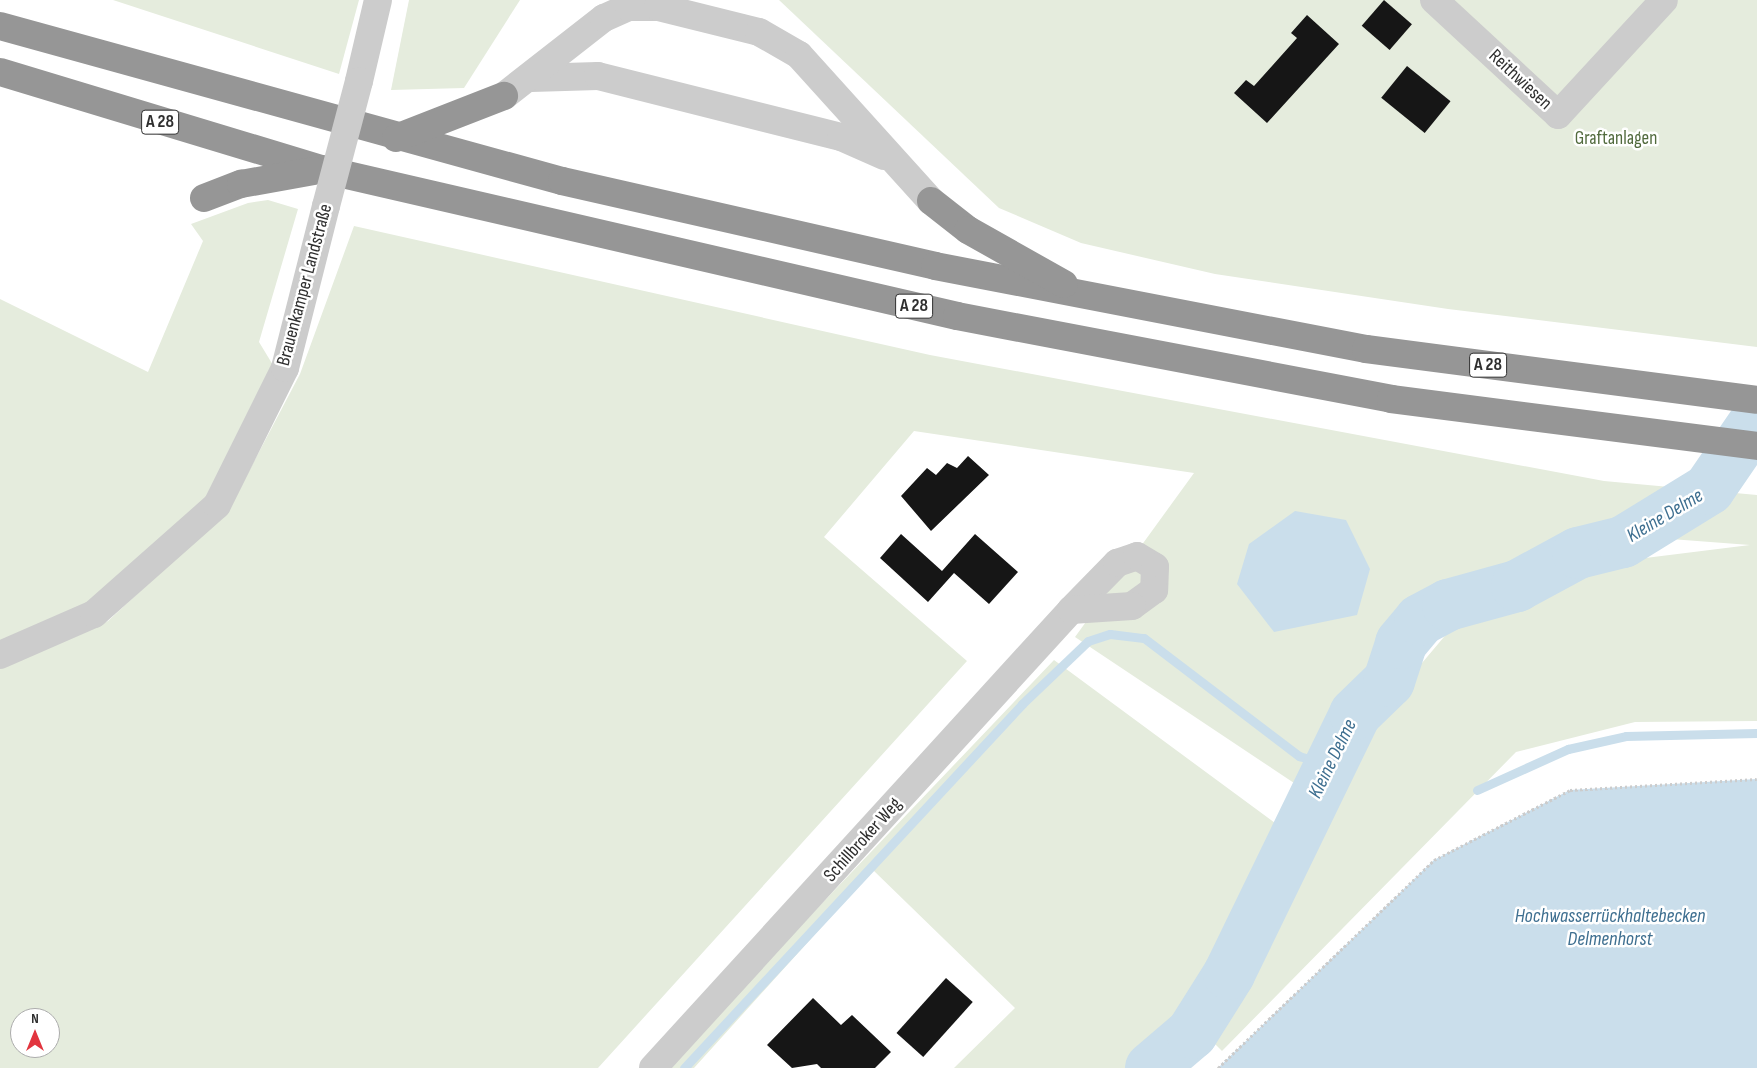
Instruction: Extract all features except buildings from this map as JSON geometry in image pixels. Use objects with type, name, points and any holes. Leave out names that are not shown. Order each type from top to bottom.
[{"type":"highway","name":"A 28","points":[[0,26],[396,138],[741,223],[1085,296],[1366,349],[1754,400]]},
{"type":"highway","name":"A 28","points":[[0,72],[321,169],[957,316],[1184,362],[1391,399],[1756,446]]},
{"type":"highway","points":[[396,138],[504,96]]},
{"type":"highway","points":[[204,198],[242,184],[321,169]]},
{"type":"highway","points":[[931,201],[968,230],[1085,296]]},
{"type":"street","name":"Brauenkamper Landstraße","points":[[0,655],[94,614],[217,505],[285,368],[378,0]]},
{"type":"street","name":"Reithwiesen","points":[[1434,0],[1558,115],[1664,0]]},
{"type":"street","points":[[504,96],[532,78],[604,18],[628,7],[658,7],[758,32],[799,55],[931,201]]},
{"type":"street","points":[[532,78],[598,76],[842,137],[895,161]]},
{"type":"street","name":"Schillbroker Weg","points":[[653,1068],[1071,610]]},
{"type":"path","points":[[1218,1068],[1434,860],[1570,790],[1757,779]]},
{"type":"green space","points":[[113,0],[359,0],[339,74]]},
{"type":"green space","points":[[409,0],[520,0],[464,88],[391,90]]},
{"type":"green space","name":"Graftanlagen","points":[[779,0],[1757,0],[1757,347],[1448,309],[1215,274],[1081,243],[999,208]]},
{"type":"green space","points":[[268,200],[298,209],[259,342],[276,370],[206,501],[86,604],[0,642],[0,299],[148,372],[203,241],[191,224],[248,203]]},
{"type":"green space","points":[[354,226],[930,355],[1604,481],[1757,495],[1757,721],[1635,722],[1516,752],[1222,1051],[1214,1043],[1346,753],[1449,631],[1597,564],[1750,545],[1578,532],[1398,626],[1294,783],[1075,637],[1194,473],[914,431],[824,537],[967,661],[598,1068],[0,1068],[0,668],[108,621],[229,509],[300,374]]},
{"type":"green space","points":[[1054,660],[1279,826],[1179,1022],[1132,1068],[954,1068],[1015,1008],[873,870],[694,1068],[665,1068]]},
{"type":"water","points":[[1295,511],[1346,520],[1370,569],[1357,615],[1274,632],[1237,584],[1249,544]]},
{"type":"water","name":"Hochwasserrückhaltebecken Delmenhorst","points":[[1757,779],[1757,1068],[1218,1068],[1434,860],[1570,790]]},
{"type":"waterway","name":"Kleine Delme","points":[[1151,1068],[1192,1033],[1229,974],[1355,714],[1389,681],[1401,643],[1420,620],[1448,605],[1517,586],[1578,553],[1623,542],[1709,489],[1757,419]]},
{"type":"waterway","points":[[684,1068],[1022,704],[1088,641],[1110,634],[1144,638],[1299,756],[1328,765]]},
{"type":"waterway","points":[[1477,790],[1568,749],[1626,736],[1757,733]]}]
